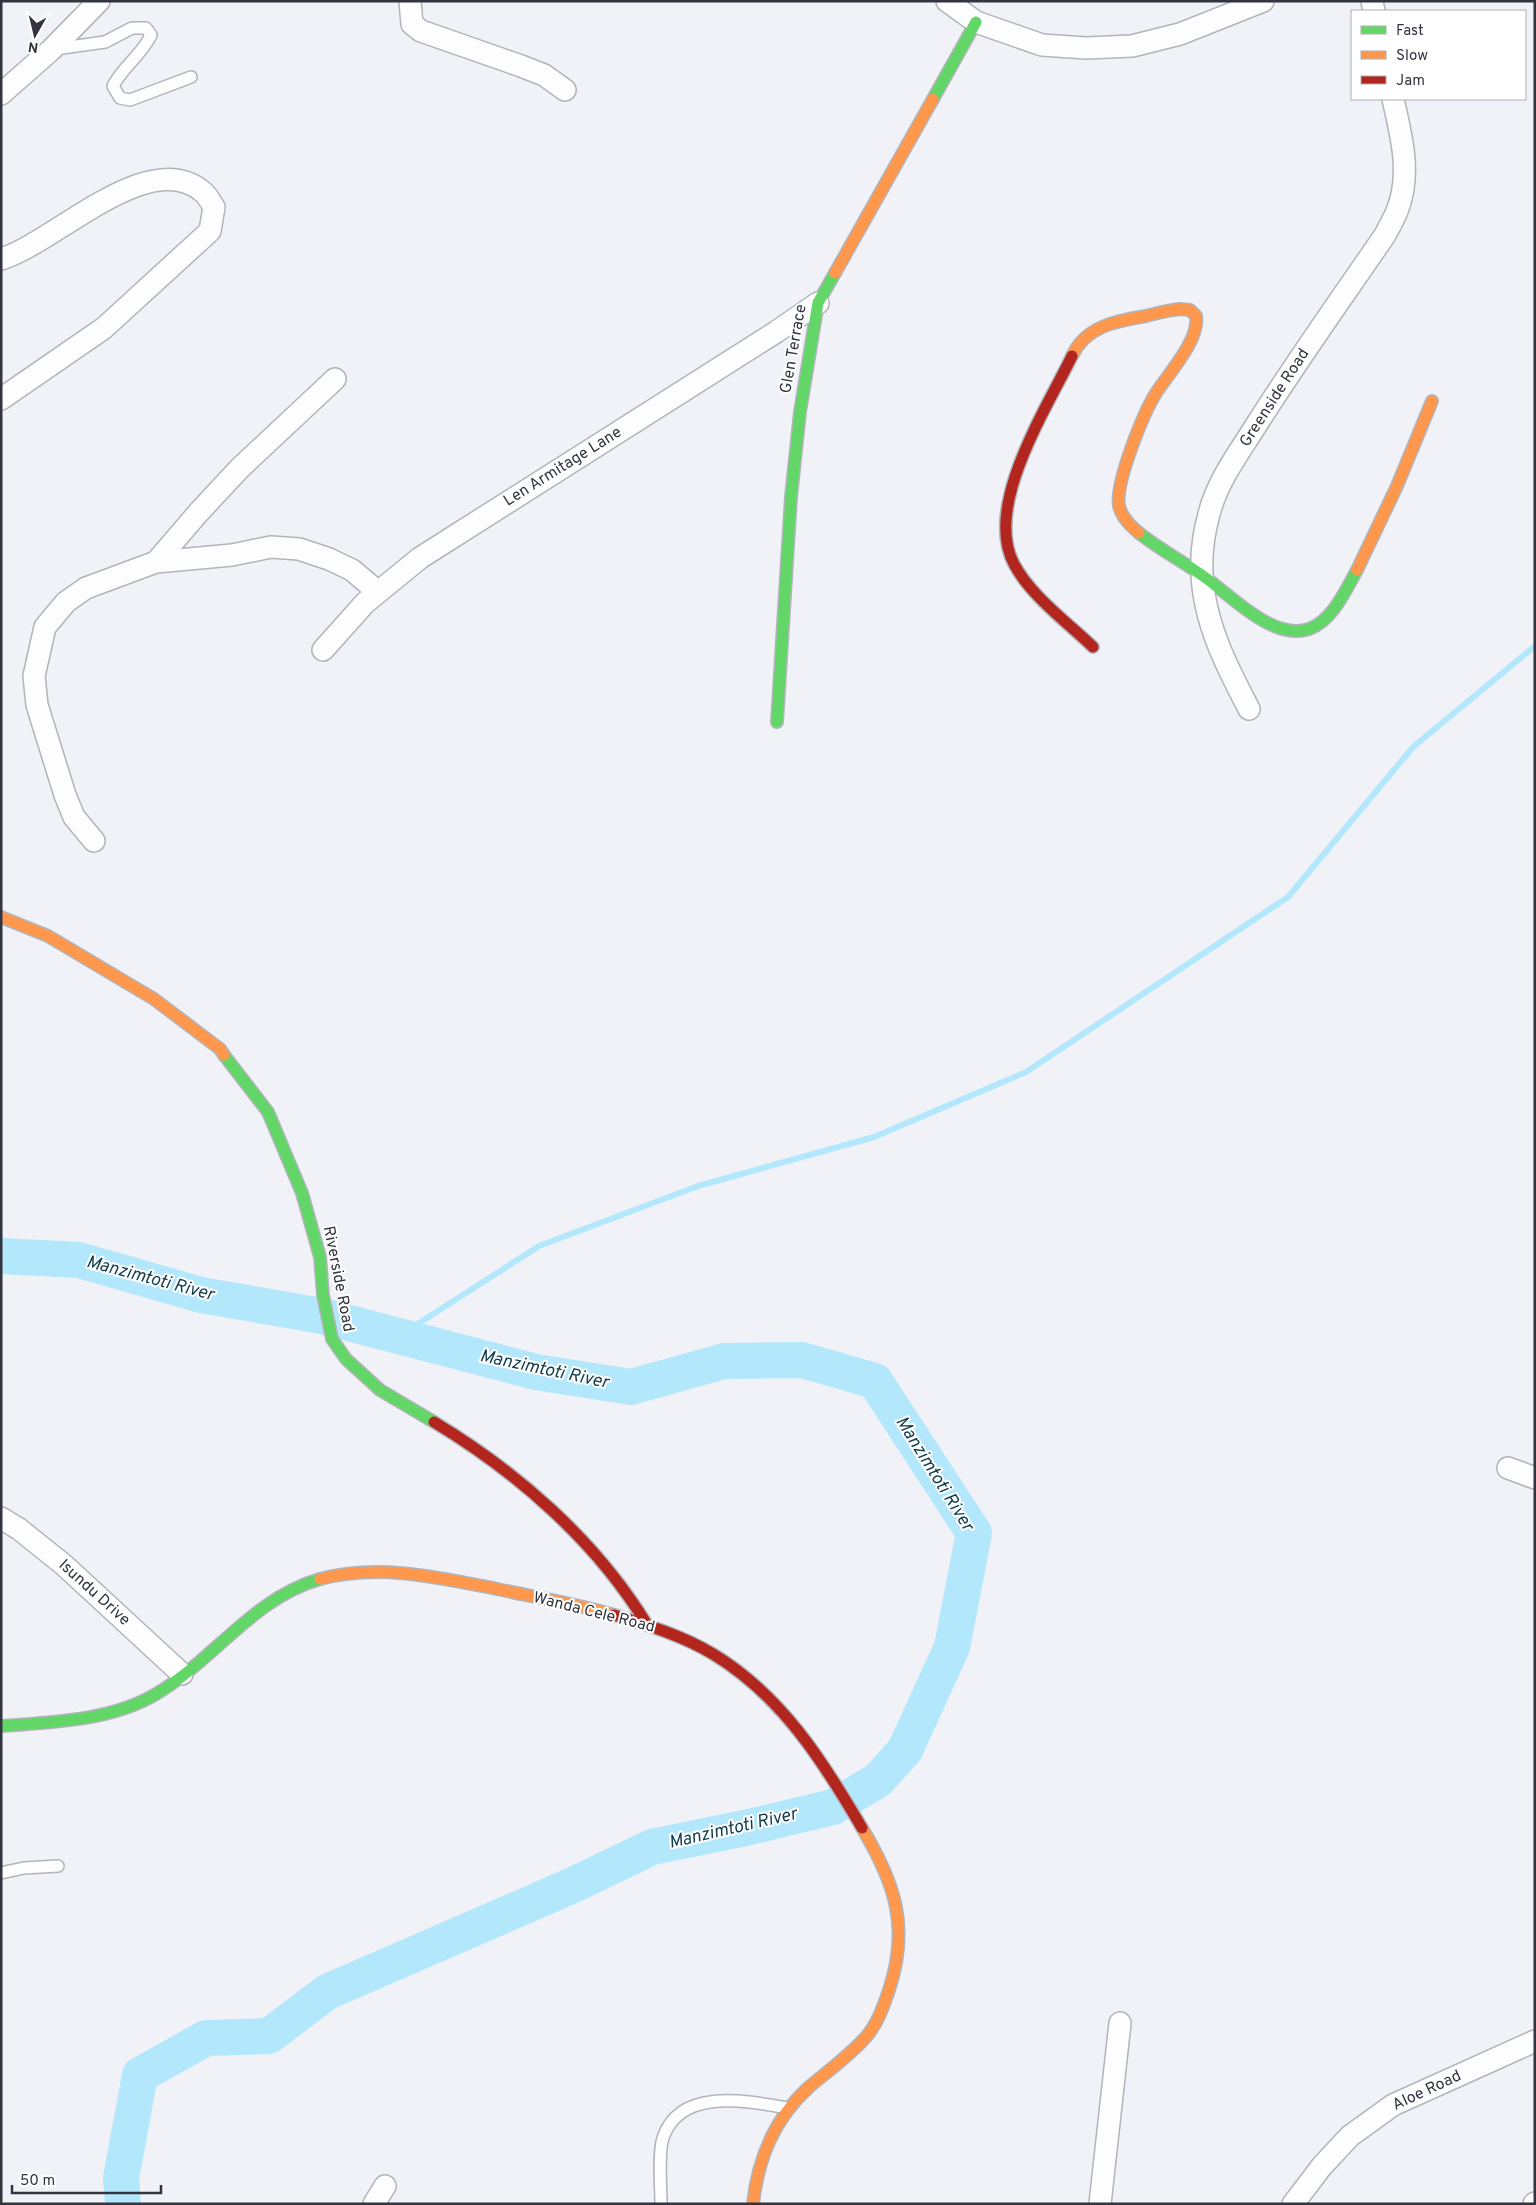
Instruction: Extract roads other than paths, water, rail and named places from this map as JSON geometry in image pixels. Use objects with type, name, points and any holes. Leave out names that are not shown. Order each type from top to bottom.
[{"type":"street","points":[[1,94],[51,50],[99,1]]},
{"type":"street","points":[[410,1],[412,24],[421,31],[544,75],[565,90]]},
{"type":"street","points":[[947,1],[976,22],[1042,45],[1086,48],[1132,46],[1180,34],[1263,1]]},
{"type":"street","name":"Glen Terrace","points":[[777,722],[792,488],[800,412],[818,302],[976,22]]},
{"type":"street","name":"Greenside Road","points":[[1249,709],[1224,662],[1211,624],[1202,575],[1209,513],[1224,477],[1273,399],[1385,235],[1398,210],[1404,184],[1404,152],[1393,100]]},
{"type":"street","points":[[1,259],[16,254],[47,237],[90,208],[150,181],[162,179],[177,180],[193,185],[205,193],[214,208],[210,232],[118,315],[66,355],[1,399]]},
{"type":"street","name":"Len Armitage Lane","points":[[323,650],[365,603],[420,558],[776,332],[818,302]]},
{"type":"street","points":[[1093,647],[1020,575],[1009,549],[1007,511],[1013,482],[1050,398],[1076,347],[1086,336],[1100,328],[1126,319],[1180,310],[1189,310],[1195,314],[1197,320],[1186,347],[1150,404],[1120,484],[1119,504],[1123,516],[1136,531],[1156,546],[1202,575],[1257,616],[1272,625],[1291,631],[1306,631],[1319,625],[1334,610],[1357,570],[1395,491],[1432,400]]},
{"type":"street","points":[[156,562],[240,468],[335,379]]},
{"type":"street","points":[[94,841],[74,817],[65,795],[37,705],[34,676],[45,627],[66,602],[86,588],[156,562],[232,555],[271,548],[300,549],[352,570],[378,592]]},
{"type":"street","name":"Riverside Road","points":[[1,918],[48,936],[154,999],[220,1049],[268,1112],[302,1193],[320,1257],[323,1295],[332,1339],[346,1359],[380,1390],[467,1442],[535,1494],[601,1560],[630,1597],[646,1623]]},
{"type":"street","points":[[1508,1468],[1535,1478]]},
{"type":"street","name":"Isundu Drive","points":[[1,1518],[19,1529],[64,1565],[182,1674]]},
{"type":"street","name":"Wanda Cele Road","points":[[1,1726],[99,1716],[149,1698],[182,1674],[263,1606],[302,1584],[341,1574],[379,1570],[430,1576],[550,1600],[646,1623],[688,1641],[737,1669],[770,1698],[808,1741],[872,1843],[886,1872],[895,1898],[900,1938],[894,1974],[877,2022],[859,2044],[789,2108],[778,2124],[764,2151],[755,2186],[753,2204]]},
{"type":"street","points":[[1100,2204],[1120,2023]]},
{"type":"street","name":"Aloe Road","points":[[1293,2204],[1322,2166],[1350,2136],[1393,2105],[1535,2041]]},
{"type":"lane","points":[[51,50],[105,42],[132,28],[146,28],[151,35],[147,45],[120,72],[113,86],[120,98],[130,100],[191,77]]},
{"type":"lane","points":[[1,1873],[24,1868],[58,1866]]},
{"type":"lane","points":[[661,2204],[662,2140],[671,2121],[684,2108],[715,2101],[749,2101],[789,2108]]},
{"type":"waterway","points":[[399,1336],[539,1246],[698,1186],[874,1137],[1026,1072],[1288,897],[1413,747],[1535,646]]},
{"type":"waterway","name":"Manzimtoti River","points":[[1,1256],[79,1260],[201,1295],[322,1316],[536,1372],[631,1387],[724,1361],[802,1360],[875,1381],[974,1533],[952,1647],[905,1750],[878,1780],[833,1807],[745,1828],[652,1847],[571,1886],[327,1992],[269,2036],[206,2038],[140,2075],[121,2178],[123,2204]]}]
